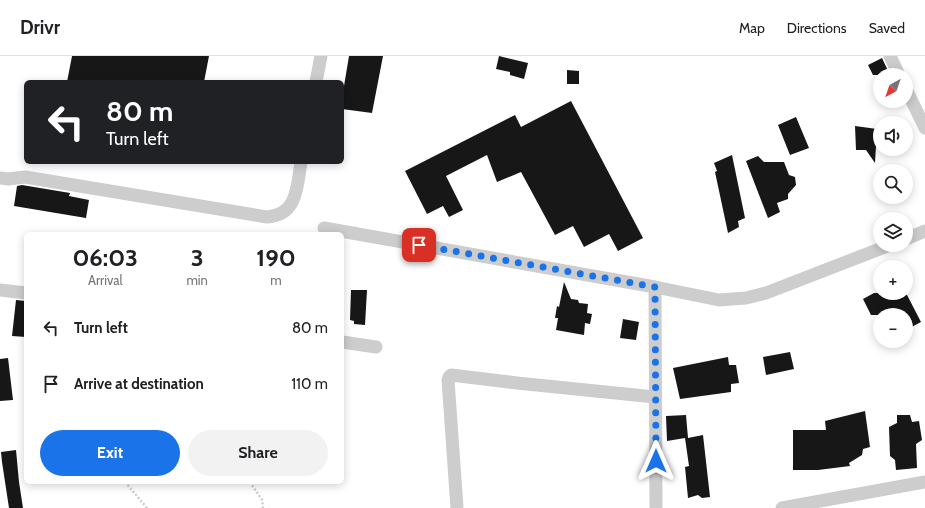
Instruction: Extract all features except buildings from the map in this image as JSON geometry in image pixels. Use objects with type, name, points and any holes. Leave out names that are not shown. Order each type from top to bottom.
[{"type":"street","points":[[316,80],[321,56]]},
{"type":"street","points":[[890,56],[896,68]]},
{"type":"street","points":[[913,103],[925,128]]},
{"type":"street","points":[[0,178],[8,179],[25,177],[259,216],[275,216],[289,208],[294,200],[301,164]]},
{"type":"street","points":[[324,228],[655,287],[719,300],[746,298],[766,293],[873,252]]},
{"type":"street","points":[[913,236],[925,231]]},
{"type":"street","points":[[655,287],[656,508]]},
{"type":"street","points":[[0,290],[24,293]]},
{"type":"street","points":[[344,342],[376,347]]},
{"type":"street","points":[[457,508],[448,380],[451,375],[655,397]]},
{"type":"street","points":[[782,508],[925,482]]},
{"type":"path","points":[[127,484],[147,508]]},
{"type":"path","points":[[251,484],[262,500],[263,508]]},
{"type":"route","points":[[419,245],[655,287],[656,461]]}]
